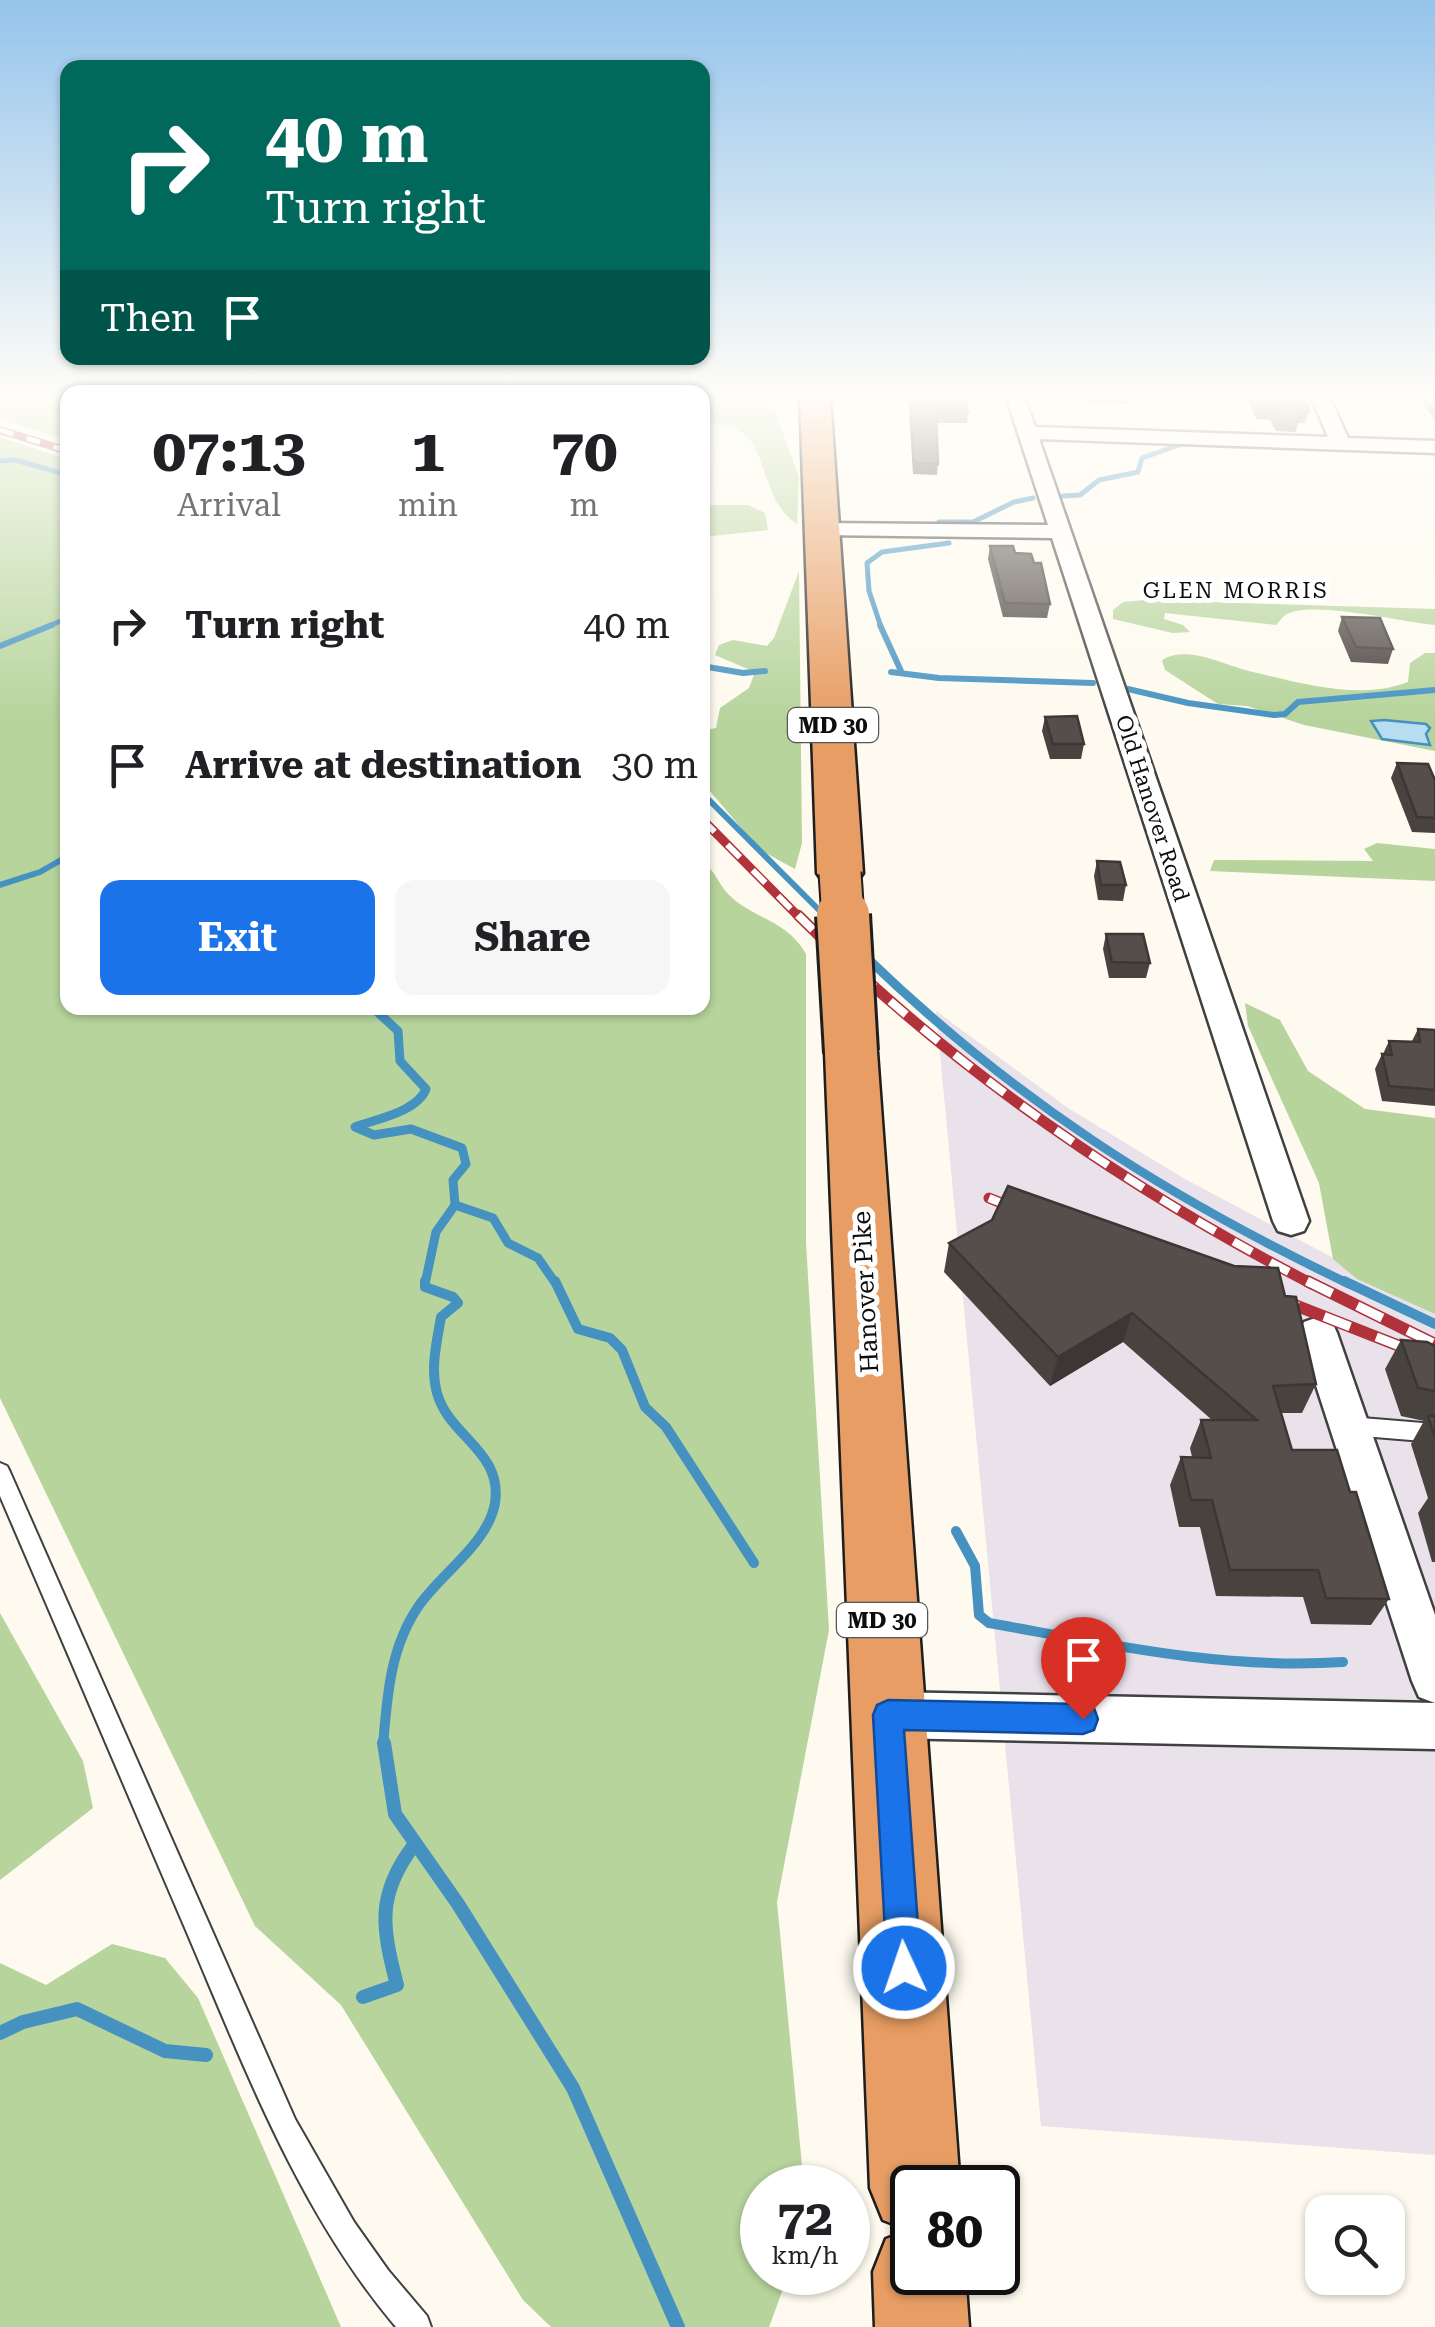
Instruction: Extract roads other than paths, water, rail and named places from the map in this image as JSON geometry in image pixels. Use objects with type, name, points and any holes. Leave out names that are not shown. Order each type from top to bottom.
[{"type":"highway","name":"Hanover Pike","points":[[821,505],[914,2165]]},
{"type":"highway","points":[[920,2295],[922,2327]]},
{"type":"street","name":"Old Hanover Road","points":[[1053,505],[1291,1220]]},
{"type":"street","points":[[822,529],[1063,532]]},
{"type":"street","points":[[1318,1333],[1435,1680]]},
{"type":"street","points":[[888,1715],[1435,1726]]},
{"type":"lane","points":[[1350,1426],[1435,1433]]},
{"type":"lane","points":[[0,1472],[285,2129],[327,2208],[383,2291],[416,2327]]},
{"type":"water","points":[[1371,721],[1426,724],[1430,728],[1426,734],[1430,745],[1382,739]]},
{"type":"waterway","points":[[939,522],[973,522],[1009,505]]},
{"type":"waterway","points":[[881,627],[869,591],[867,563],[882,552],[949,543]]},
{"type":"waterway","points":[[46,627],[60,621]]},
{"type":"waterway","points":[[0,646],[52,625]]},
{"type":"waterway","points":[[880,625],[901,671]]},
{"type":"waterway","points":[[710,667],[743,673],[765,671]]},
{"type":"waterway","points":[[891,672],[939,678],[1093,683]]},
{"type":"waterway","points":[[1128,689],[1188,703],[1274,715],[1285,714],[1298,702],[1435,690]]},
{"type":"waterway","points":[[710,801],[826,917]]},
{"type":"waterway","points":[[0,885],[40,872],[60,861]]},
{"type":"waterway","points":[[865,956],[977,1055],[1093,1141],[1216,1215],[1349,1284]]},
{"type":"waterway","points":[[381,1015],[398,1031],[400,1061],[426,1089],[405,1109],[355,1127],[374,1135],[411,1129],[462,1148],[466,1164],[453,1180],[455,1205]]},
{"type":"waterway","points":[[425,1284],[436,1232],[455,1205]]},
{"type":"waterway","points":[[455,1205],[493,1218],[508,1243],[538,1258],[556,1284]]},
{"type":"waterway","points":[[555,1281],[578,1329],[610,1338],[622,1350],[645,1407],[666,1427],[754,1563]]},
{"type":"waterway","points":[[1344,1281],[1435,1324]]},
{"type":"waterway","points":[[383,1746],[386,1709],[401,1639],[427,1595],[483,1532],[495,1503],[491,1470],[443,1408],[435,1384],[441,1317],[458,1303],[425,1284]]},
{"type":"waterway","points":[[956,1531],[975,1566],[979,1615],[989,1623],[1209,1659],[1343,1662]]},
{"type":"waterway","points":[[384,1743],[395,1814],[458,1904],[573,2088],[678,2327]]},
{"type":"waterway","points":[[363,1997],[397,1985],[388,1946],[386,1912],[393,1880],[414,1845]]},
{"type":"waterway","points":[[0,2033],[23,2022],[77,2009],[165,2051],[206,2055]]},
{"type":"railway","points":[[710,827],[800,918]]},
{"type":"railway","points":[[798,915],[915,1022],[1041,1119],[1173,1207],[1312,1284]]},
{"type":"railway","points":[[989,1198],[1026,1213]]},
{"type":"railway","points":[[1307,1281],[1435,1344]]},
{"type":"railway","points":[[1272,1296],[1435,1360]]},
{"type":"district","name":"GLEN MORRIS","points":[[1236,590]]}]
